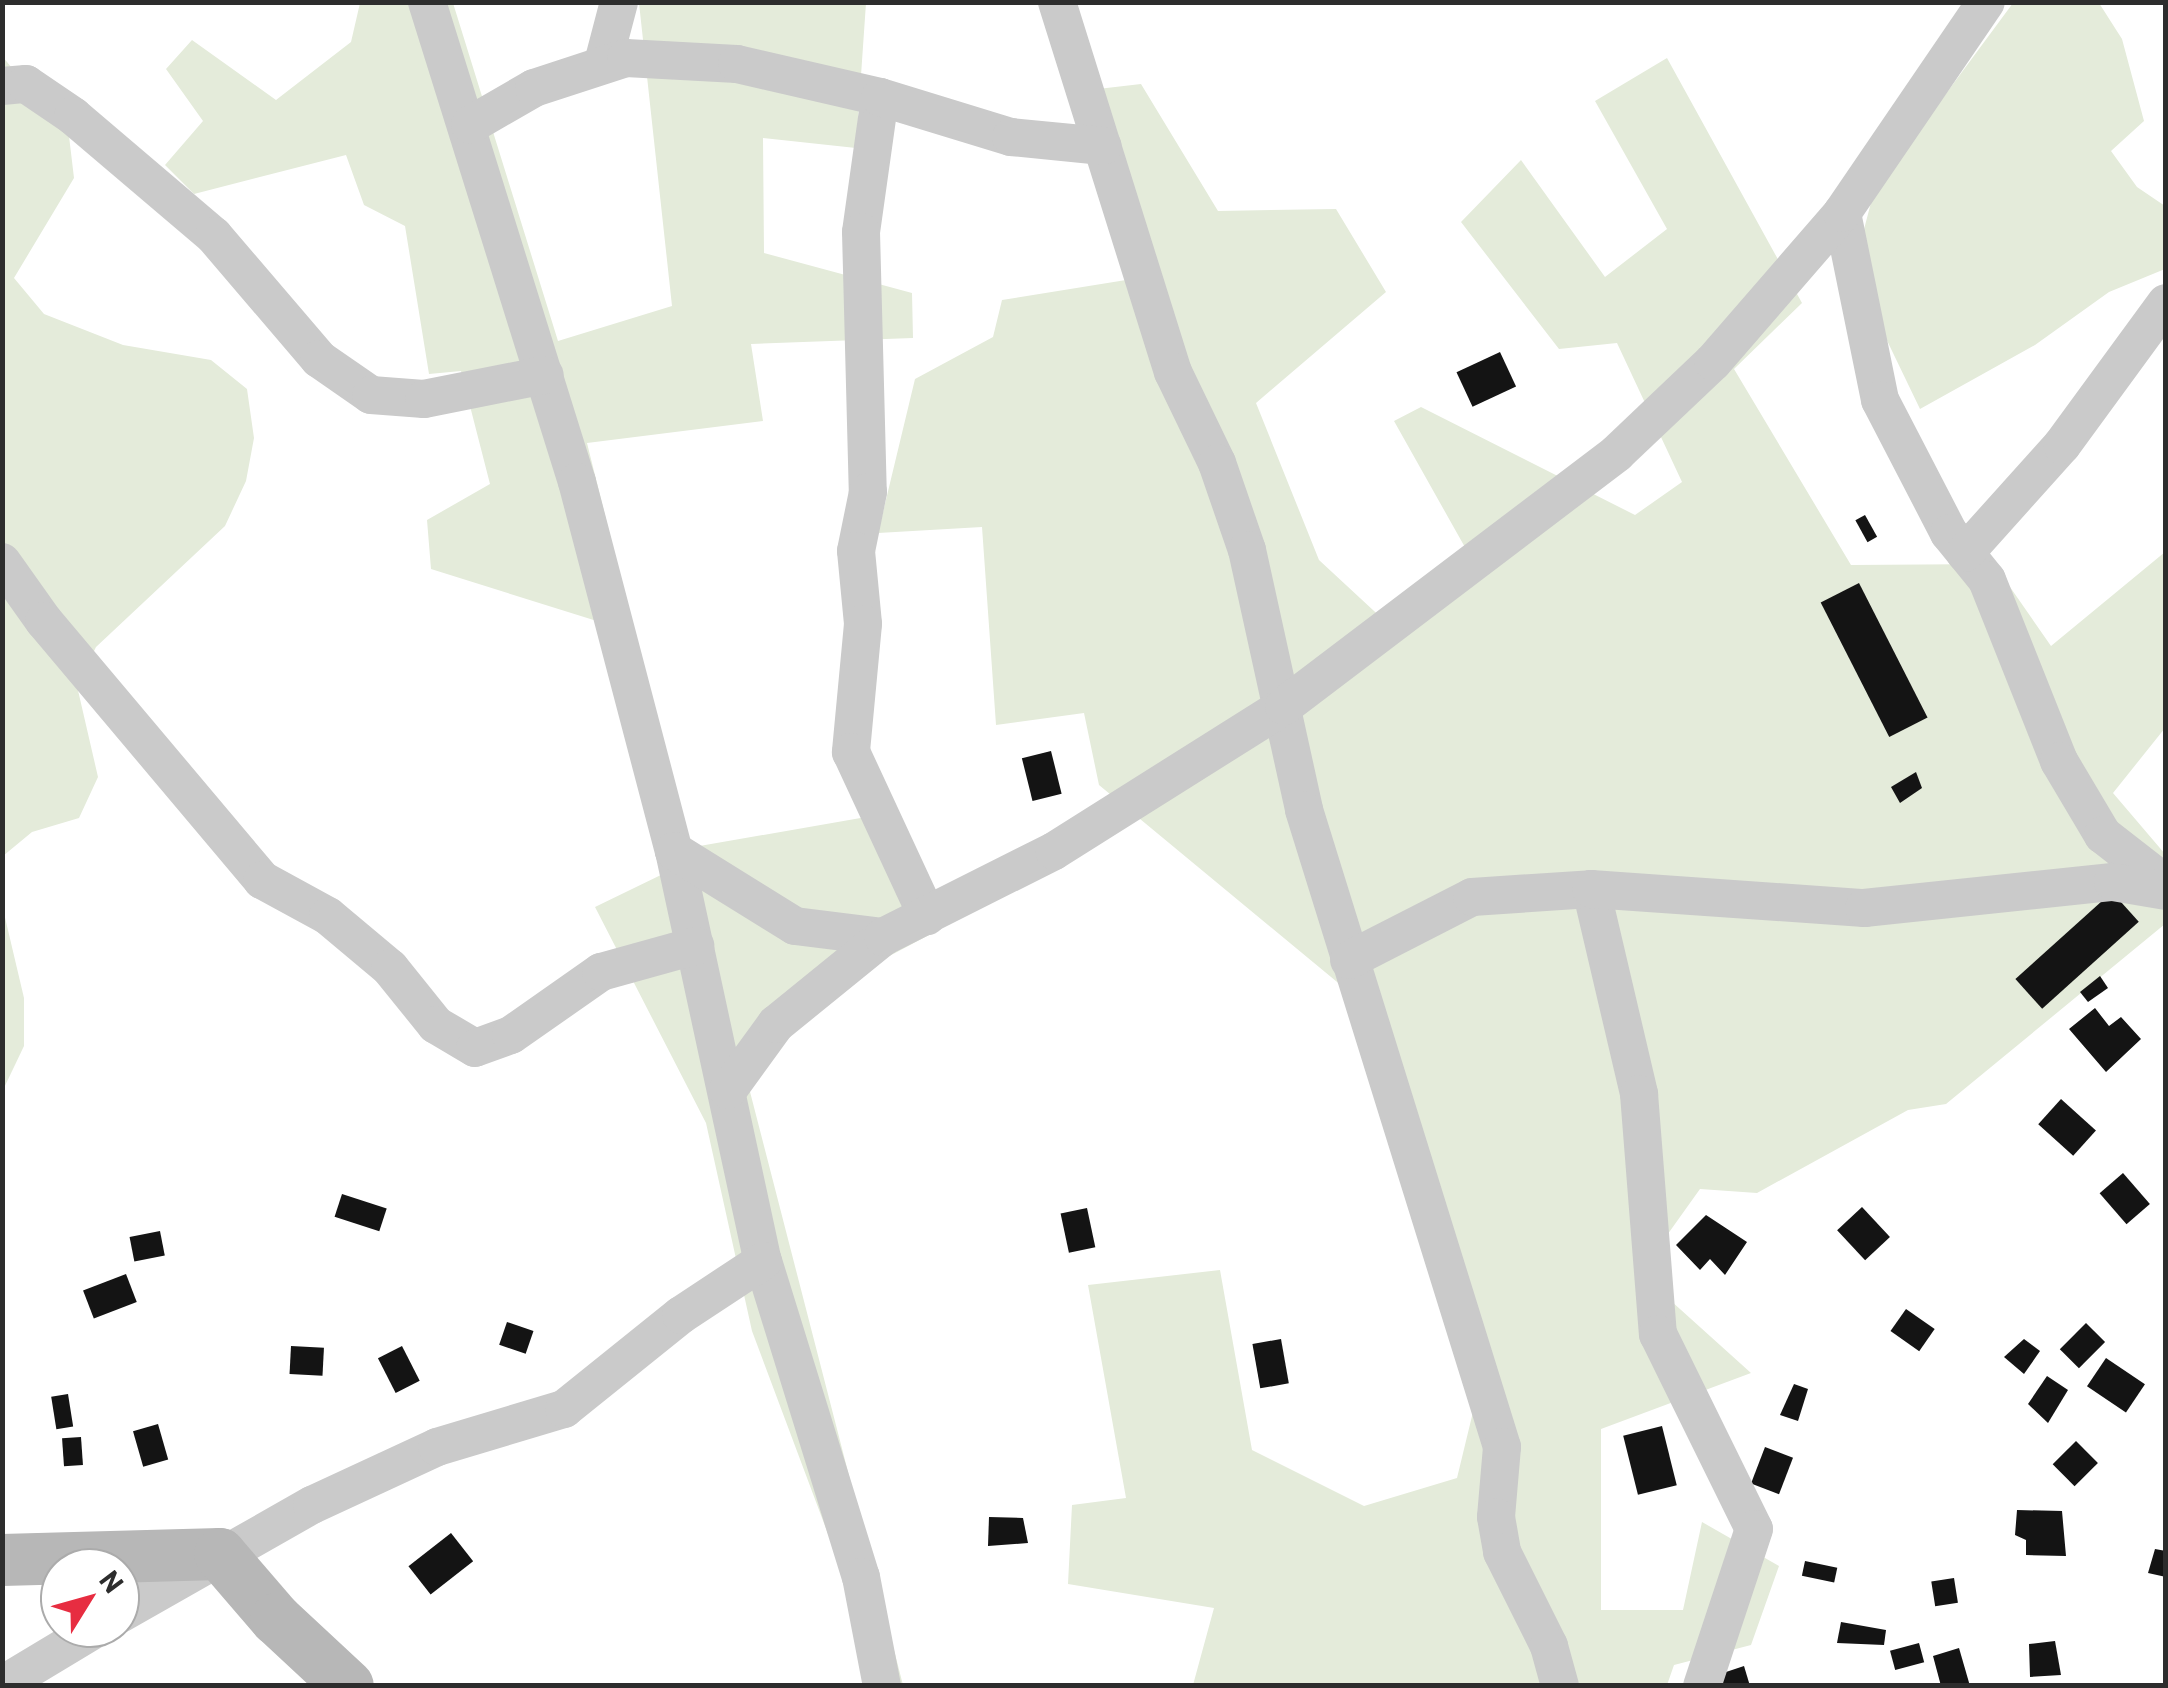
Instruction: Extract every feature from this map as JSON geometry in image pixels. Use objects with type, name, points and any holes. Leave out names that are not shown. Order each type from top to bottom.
[{"type":"street","points":[[427,2],[470,125],[545,375],[674,851],[763,1261],[860,1577],[882,1686]]},
{"type":"street","points":[[603,63],[620,2]]},
{"type":"street","points":[[1057,2],[1173,372],[1217,464],[1247,550],[1304,810],[1349,960],[1398,1096],[1502,1447],[1496,1517],[1502,1552],[1549,1646],[1560,1686]]},
{"type":"street","points":[[728,1090],[776,1024],[883,937],[1054,852],[1284,706],[1617,453],[1713,362],[1842,213],[1986,2]]},
{"type":"street","points":[[470,125],[534,88],[603,63],[738,64],[880,97],[1011,137],[1103,146]]},
{"type":"street","points":[[2,86],[26,84],[73,116],[214,236],[319,359],[371,394],[424,399],[545,375]]},
{"type":"street","points":[[880,97],[861,232],[868,492],[856,551],[864,624],[851,752],[926,916]]},
{"type":"street","points":[[1842,213],[1880,400],[1964,553],[1987,580],[2059,761],[2103,835],[2166,888]]},
{"type":"street","points":[[1964,553],[2062,444],[2166,303]]},
{"type":"street","points":[[2,562],[44,621],[262,880],[328,916],[390,968],[436,1026],[476,1048],[510,1035],[601,972],[696,946]]},
{"type":"street","points":[[674,851],[795,926],[883,937]]},
{"type":"street","points":[[1349,960],[1472,897],[1591,889],[1864,908],[2113,882],[2166,888]]},
{"type":"street","points":[[1591,889],[1639,1094],[1658,1334],[1754,1530],[1702,1686]]},
{"type":"street","points":[[140,1602],[220,1554],[437,1447],[564,1409],[681,1315],[763,1261]]},
{"type":"street","points":[[2,1560],[220,1554]]},
{"type":"street","points":[[220,1554],[276,1619],[348,1686]]},
{"type":"street","points":[[2,1685],[64,1648]]},
{"type":"green space","points":[[360,3],[453,3],[558,341],[672,306],[639,3],[866,3],[856,148],[763,138],[764,253],[912,293],[913,338],[751,344],[763,421],[587,443],[688,848],[872,816],[929,935],[831,987],[748,1084],[903,1685],[865,1685],[840,1566],[752,1331],[706,1123],[595,907],[665,873],[600,622],[431,569],[427,520],[490,484],[461,371],[429,374],[405,226],[364,205],[346,155],[194,194],[165,165],[203,121],[166,69],[192,40],[276,100],[351,42]]},
{"type":"green space","points":[[2013,3],[2099,3],[2122,39],[2144,121],[2111,151],[2137,187],[2165,206],[2165,269],[2109,292],[2035,345],[1920,409],[1880,326],[1862,237],[1874,191]]},
{"type":"green space","points":[[2,56],[69,136],[74,178],[14,278],[44,314],[123,345],[211,360],[247,389],[254,438],[246,481],[225,526],[96,647],[77,686],[98,777],[79,818],[32,832],[3,856]]},
{"type":"green space","points":[[1667,58],[1802,303],[1734,369],[1851,565],[1994,564],[2051,646],[2165,552],[2165,728],[2113,793],[2165,854],[2165,924],[1946,1104],[1908,1110],[1757,1193],[1700,1189],[1640,1273],[1751,1373],[1601,1429],[1601,1610],[1683,1610],[1702,1522],[1779,1566],[1751,1645],[1674,1665],[1667,1685],[1193,1685],[1214,1608],[1068,1584],[1072,1505],[1126,1498],[1088,1285],[1220,1270],[1252,1450],[1364,1506],[1457,1478],[1488,1350],[1354,996],[1099,785],[1084,713],[996,725],[982,527],[878,533],[915,379],[993,337],[1002,300],[1157,275],[1098,89],[1141,84],[1218,211],[1336,209],[1386,292],[1256,403],[1319,560],[1401,636],[1480,574],[1394,421],[1421,407],[1635,515],[1682,482],[1617,343],[1559,349],[1461,222],[1521,160],[1605,277],[1667,229],[1595,101]]},
{"type":"green space","points":[[3,909],[24,998],[24,1046],[3,1090]]},
{"type":"building","points":[[1500,352],[1516,386],[1473,407],[1456,372]]},
{"type":"building","points":[[1865,515],[1877,537],[1867,542],[1855,520]]},
{"type":"building","points":[[1859,583],[1928,718],[1889,737],[1821,603]]},
{"type":"building","points":[[1051,751],[1062,794],[1033,801],[1022,758]]},
{"type":"building","points":[[1916,772],[1922,788],[1900,803],[1891,787]]},
{"type":"building","points":[[2112,892],[2139,922],[2042,1009],[2015,979]]},
{"type":"building","points":[[2100,976],[2108,988],[2088,1002],[2080,992]]},
{"type":"building","points":[[2095,1008],[2109,1026],[2121,1017],[2141,1039],[2106,1072],[2069,1029]]},
{"type":"building","points":[[2061,1099],[2096,1130],[2073,1156],[2038,1124]]},
{"type":"building","points":[[2123,1173],[2150,1204],[2127,1224],[2100,1193]]},
{"type":"building","points":[[342,1194],[387,1209],[379,1231],[335,1217]]},
{"type":"building","points":[[1862,1207],[1890,1237],[1865,1260],[1837,1230]]},
{"type":"building","points":[[1087,1208],[1095,1247],[1069,1253],[1061,1214]]},
{"type":"building","points":[[1706,1215],[1747,1242],[1725,1275],[1710,1259],[1700,1270],[1676,1245]]},
{"type":"building","points":[[160,1231],[165,1256],[134,1261],[130,1237]]},
{"type":"building","points":[[126,1274],[137,1302],[94,1318],[83,1290]]},
{"type":"building","points":[[1906,1309],[1935,1329],[1919,1351],[1891,1331]]},
{"type":"building","points":[[507,1322],[533,1331],[526,1354],[499,1345]]},
{"type":"building","points":[[2086,1323],[2105,1342],[2079,1368],[2060,1349]]},
{"type":"building","points":[[1281,1339],[1289,1383],[1260,1388],[1252,1344]]},
{"type":"building","points":[[2024,1339],[2040,1351],[2024,1374],[2004,1357]]},
{"type":"building","points":[[291,1346],[324,1348],[322,1376],[290,1374]]},
{"type":"building","points":[[402,1346],[420,1381],[396,1393],[378,1358]]},
{"type":"building","points":[[2106,1358],[2145,1384],[2126,1412],[2087,1386]]},
{"type":"building","points":[[2047,1376],[2068,1390],[2048,1423],[2028,1404]]},
{"type":"building","points":[[1794,1384],[1808,1389],[1798,1421],[1780,1415]]},
{"type":"building","points":[[68,1394],[73,1427],[56,1429],[51,1397]]},
{"type":"building","points":[[158,1424],[168,1460],[143,1467],[133,1431]]},
{"type":"building","points":[[1662,1426],[1677,1485],[1638,1495],[1623,1436]]},
{"type":"building","points":[[81,1437],[83,1465],[64,1466],[62,1438]]},
{"type":"building","points":[[2076,1441],[2098,1463],[2075,1486],[2053,1464]]},
{"type":"building","points":[[1765,1447],[1793,1458],[1779,1494],[1751,1483]]},
{"type":"building","points":[[2017,1510],[2062,1511],[2066,1556],[2026,1555],[2026,1540],[2015,1535]]},
{"type":"building","points":[[989,1517],[1023,1518],[1028,1543],[988,1546]]},
{"type":"building","points":[[451,1533],[473,1561],[431,1595],[408,1566]]},
{"type":"building","points":[[2155,1549],[2166,1551],[2166,1577],[2148,1573]]},
{"type":"building","points":[[1805,1561],[1837,1568],[1834,1583],[1802,1576]]},
{"type":"building","points":[[1954,1578],[1958,1603],[1935,1606],[1931,1582]]},
{"type":"building","points":[[1841,1622],[1886,1630],[1884,1645],[1837,1643]]},
{"type":"building","points":[[2055,1641],[2061,1675],[2030,1677],[2029,1644]]},
{"type":"building","points":[[1919,1643],[1924,1662],[1895,1670],[1890,1651]]},
{"type":"building","points":[[1959,1648],[1970,1686],[1941,1686],[1933,1656]]},
{"type":"building","points":[[1744,1666],[1750,1686],[1723,1686],[1720,1674]]}]
